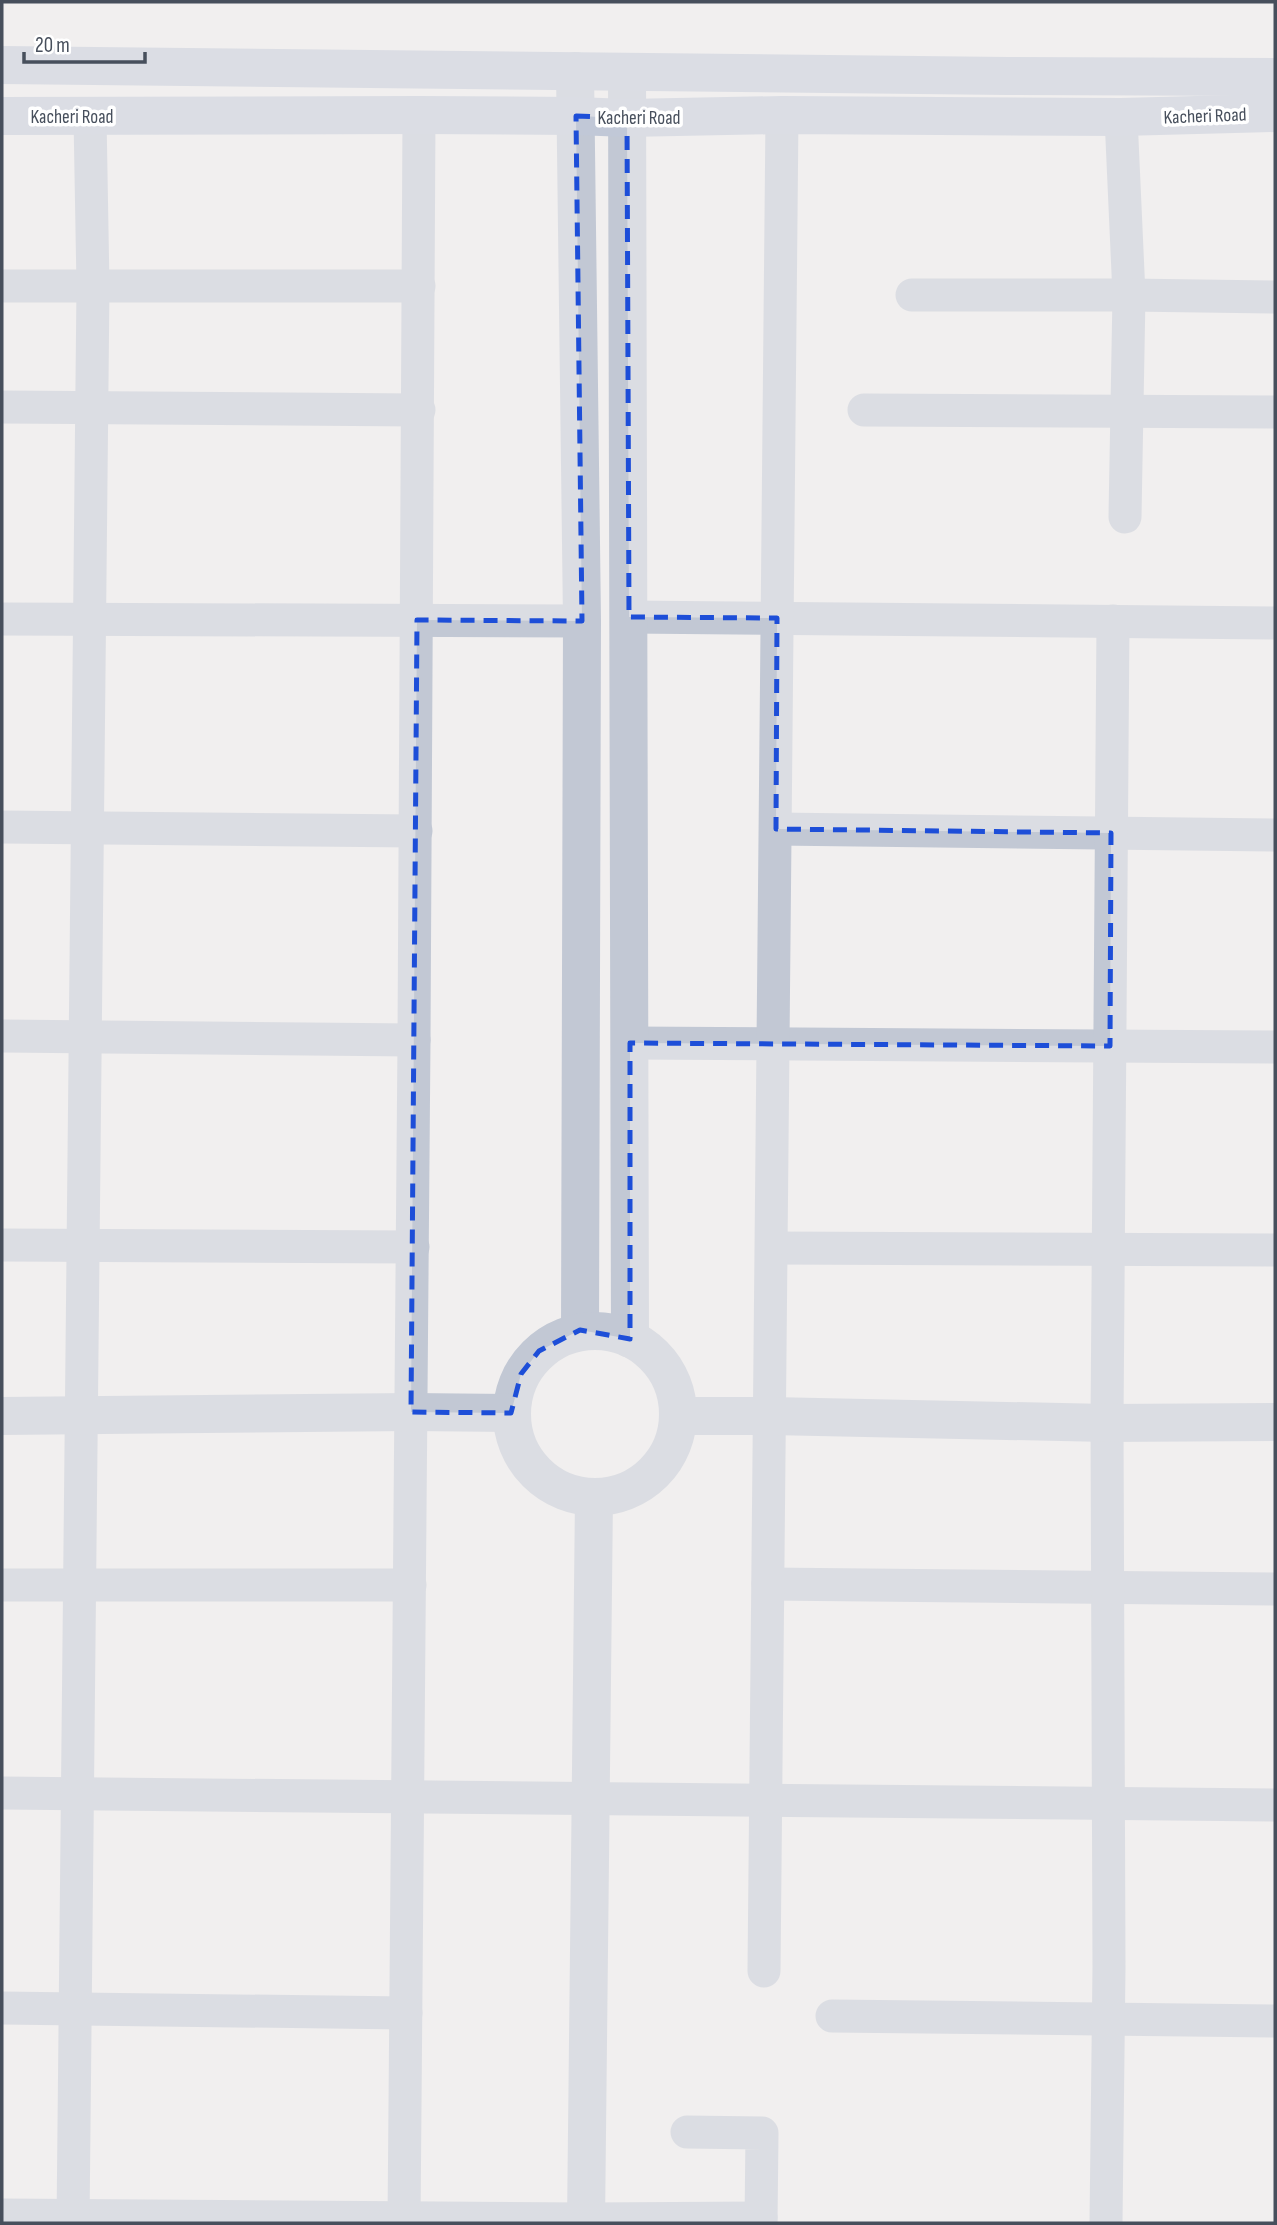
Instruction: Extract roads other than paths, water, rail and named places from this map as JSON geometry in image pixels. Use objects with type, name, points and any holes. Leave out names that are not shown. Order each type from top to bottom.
[{"type":"main road","name":"Kacheri Road","points":[[2,65],[1275,77]]},
{"type":"main road","name":"Kacheri Road","points":[[2,116],[1121,117],[1275,113]]},
{"type":"street","points":[[575,71],[582,621],[580,1329]]},
{"type":"street","points":[[627,72],[630,1339]]},
{"type":"street","points":[[404,2220],[419,410],[419,115]]},
{"type":"street","points":[[764,1971],[782,115]]},
{"type":"street","points":[[73,2219],[93,286],[90,117]]},
{"type":"street","points":[[1121,117],[1129,295],[1125,517]]},
{"type":"street","points":[[2,286],[419,286]]},
{"type":"street","points":[[912,295],[1275,297]]},
{"type":"street","points":[[2,407],[419,410]]},
{"type":"street","points":[[864,410],[1275,412]]},
{"type":"street","points":[[629,617],[1275,623]]},
{"type":"street","points":[[2,619],[582,621]]},
{"type":"street","points":[[1106,2223],[1109,2019],[1107,1423],[1113,621]]},
{"type":"street","points":[[2,827],[415,831]]},
{"type":"street","points":[[776,829],[1275,835]]},
{"type":"street","points":[[2,1036],[414,1040]]},
{"type":"street","points":[[630,1043],[1275,1047]]},
{"type":"street","points":[[2,1245],[413,1247]]},
{"type":"street","points":[[772,1248],[1275,1250]]},
{"type":"street","points":[[580,1329],[621,1334],[645,1347],[663,1365],[675,1388],[681,1416],[674,1441],[662,1463],[643,1482],[620,1494],[594,1497],[568,1493],[542,1479],[523,1457],[513,1430],[511,1413],[521,1374],[539,1351],[580,1329]]},
{"type":"street","points":[[2,1416],[511,1413]]},
{"type":"street","points":[[681,1416],[1107,1423],[1275,1422]]},
{"type":"street","points":[[586,2221],[594,1497]]},
{"type":"street","points":[[768,1584],[1275,1589]]},
{"type":"street","points":[[2,1585],[410,1586]]},
{"type":"street","points":[[2,1793],[1275,1805]]},
{"type":"street","points":[[2,2008],[406,2013]]},
{"type":"street","points":[[832,2016],[1275,2021]]},
{"type":"street","points":[[2,2215],[73,2219],[761,2220],[762,2133],[687,2132]]}]
